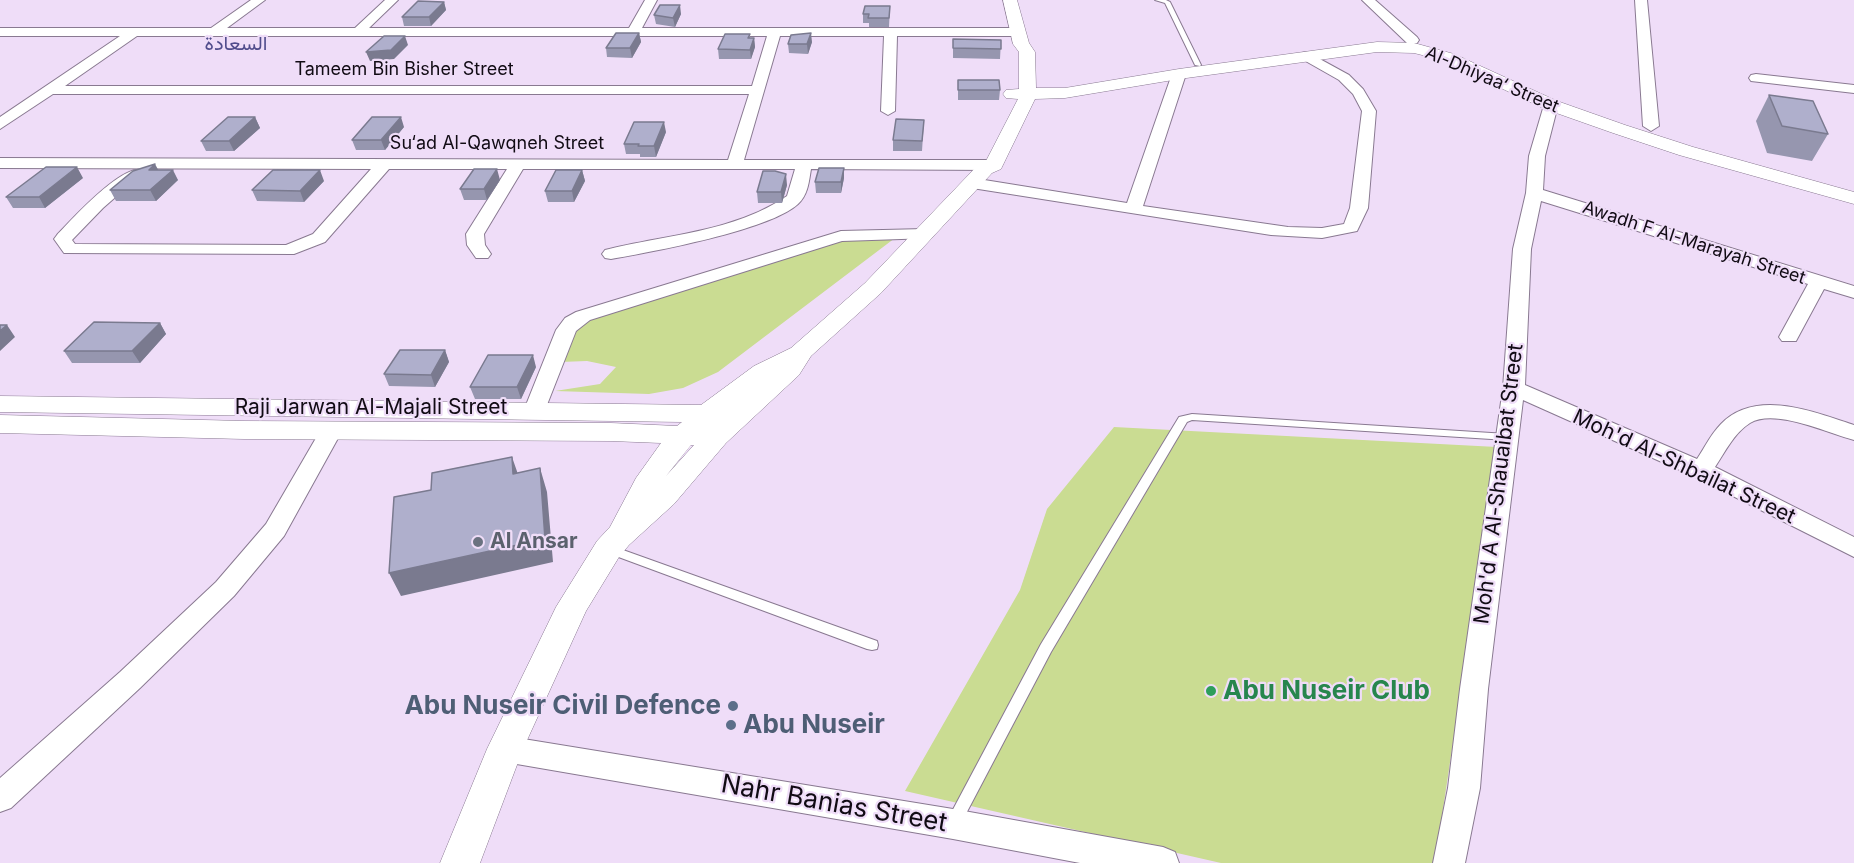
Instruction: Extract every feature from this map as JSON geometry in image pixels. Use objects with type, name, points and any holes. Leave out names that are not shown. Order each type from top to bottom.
[{"type":"street","points":[[215,31],[259,0]]},
{"type":"street","points":[[358,31],[392,0]]},
{"type":"street","points":[[634,31],[651,0]]},
{"type":"street","points":[[460,863],[505,748],[572,607],[613,543],[642,489],[681,436],[742,414],[790,370],[801,352],[873,288],[984,170],[1021,91],[1014,51],[1020,38],[1010,0]]},
{"type":"street","points":[[1368,0],[1412,40]]},
{"type":"street","points":[[1641,0],[1651,126]]},
{"type":"street","points":[[0,124],[136,31]]},
{"type":"street","points":[[0,32],[891,32],[1020,38]]},
{"type":"street","points":[[735,164],[775,32]]},
{"type":"street","points":[[888,111],[891,32]]},
{"type":"street","name":"Al-Dhiyaa‘ Street","points":[[1021,91],[1360,40],[1412,40],[1462,52],[1560,95],[1651,126],[1854,183]]},
{"type":"street","name":"Al-Dhiyaa‘ Street","points":[[1021,91],[1108,87],[1179,74],[1377,47],[1414,48],[1448,57],[1551,105],[1686,151],[1854,198]]},
{"type":"street","name":"Su‘ad Al-Qawqneh Street","points":[[0,163],[735,164],[984,170],[1133,210],[1289,231],[1327,233],[1351,227],[1359,208],[1369,111],[1364,97],[1343,75],[1307,56]]},
{"type":"street","points":[[1133,210],[1179,74]]},
{"type":"street","points":[[1755,78],[1854,89]]},
{"type":"street","name":"Tameem Bin Bisher Street","points":[[51,90],[758,90]]},
{"type":"street","name":"Moh'd A Al-Shauaibat Street","points":[[1449,863],[1464,788],[1474,689],[1514,388],[1522,249],[1534,193],[1537,156],[1551,105]]},
{"type":"street","points":[[145,164],[97,204],[63,239],[70,249],[288,250],[319,238],[384,164]]},
{"type":"street","points":[[482,254],[476,245],[475,234],[518,164]]},
{"type":"street","points":[[610,254],[658,246],[779,210],[796,196],[804,165]]},
{"type":"street","name":"Awadh F Al-Marayah Street","points":[[1534,193],[1854,292]]},
{"type":"street","points":[[535,410],[566,330],[572,322],[583,316],[840,236],[925,234]]},
{"type":"street","points":[[1789,336],[1818,282]]},
{"type":"street","points":[[613,543],[664,497],[711,425],[769,365],[801,352]]},
{"type":"street","name":"Moh'd Al-Shbailat Street","points":[[1514,388],[1701,470],[1854,548]]},
{"type":"street","points":[[244,430],[261,407]]},
{"type":"street","name":"Raji Jarwan Al-Majali Street","points":[[0,409],[261,407],[535,410],[711,425]]},
{"type":"street","name":"Raji Jarwan Al-Majali Street","points":[[0,409],[244,430],[611,432],[681,436]]},
{"type":"street","points":[[1701,470],[1730,427],[1743,417],[1760,412],[1783,412],[1854,433]]},
{"type":"street","points":[[0,798],[130,680],[225,589],[275,530],[331,431]]},
{"type":"street","name":"Nahr Banias Street","points":[[505,748],[953,824],[1163,863]]},
{"type":"lane","points":[[1158,0],[1167,2],[1198,65]]},
{"type":"lane","points":[[953,824],[1046,648],[1183,419],[1192,417],[1507,437]]},
{"type":"lane","points":[[613,543],[872,645]]},
{"type":"green space","points":[[843,237],[895,238],[718,372],[683,388],[649,394],[555,391],[600,384],[616,367],[587,361],[560,362],[575,325]]},
{"type":"green space","name":"Abu Nuseir Club","points":[[1114,427],[1497,447],[1435,863],[1221,863],[905,791],[1020,590],[1047,509]]},
{"type":"building","points":[[418,1],[444,2],[429,17],[402,17]]},
{"type":"building","points":[[660,5],[680,5],[673,18],[654,15]]},
{"type":"building","points":[[865,6],[890,6],[889,18],[868,18],[869,14],[863,14]]},
{"type":"building","points":[[616,33],[639,33],[630,48],[606,48]]},
{"type":"building","points":[[811,33],[807,44],[788,44],[791,35]]},
{"type":"building","points":[[725,34],[750,34],[748,38],[754,38],[750,50],[718,49]]},
{"type":"building","points":[[384,36],[405,36],[391,50],[366,52]]},
{"type":"building","points":[[953,39],[1001,40],[1001,49],[953,48]]},
{"type":"building","points":[[958,80],[999,80],[1000,90],[958,90]]},
{"type":"building","points":[[1769,95],[1813,101],[1828,134],[1782,126]]},
{"type":"building","points":[[228,117],[255,117],[229,141],[201,141]]},
{"type":"building","points":[[372,117],[401,117],[381,140],[352,140]]},
{"type":"building","points":[[896,119],[924,120],[922,141],[893,140]]},
{"type":"building","points":[[634,122],[664,122],[654,146],[624,144]]},
{"type":"building","points":[[155,164],[149,170],[173,170],[150,190],[110,190],[133,171]]},
{"type":"building","points":[[46,167],[77,167],[39,197],[6,197]]},
{"type":"building","points":[[819,168],[844,168],[841,182],[815,182]]},
{"type":"building","points":[[474,169],[497,169],[484,189],[460,189]]},
{"type":"building","points":[[273,170],[320,170],[300,191],[252,190]]},
{"type":"building","points":[[556,170],[582,170],[572,191],[545,191]]},
{"type":"building","points":[[763,171],[786,174],[781,192],[757,192]]},
{"type":"building","points":[[94,322],[160,323],[132,351],[64,351]]},
{"type":"building","points":[[400,350],[445,350],[431,375],[384,374]]},
{"type":"building","points":[[488,355],[533,355],[517,387],[470,387]]},
{"type":"building","name":"Al Ansar","points":[[512,457],[513,474],[540,468],[545,539],[389,573],[394,497],[431,490],[432,473]]},
{"type":"place","name":"Al Ansar","points":[[478,542]]},
{"type":"place","name":"Abu Nuseir Club","points":[[1211,691]]},
{"type":"place","name":"Abu Nuseir Civil Defence","points":[[733,706]]},
{"type":"place","name":"Abu Nuseir","points":[[731,725]]},
{"type":"district","name":"السعادة","points":[[236,44]]}]
